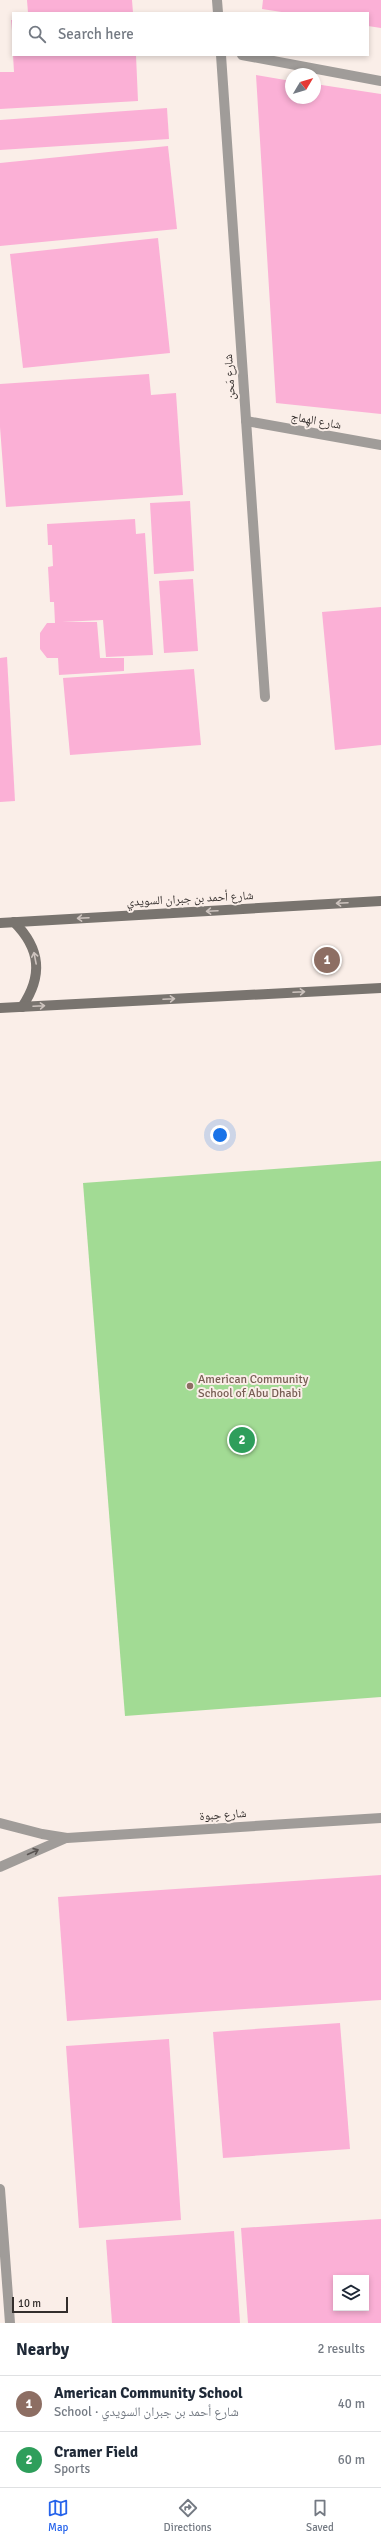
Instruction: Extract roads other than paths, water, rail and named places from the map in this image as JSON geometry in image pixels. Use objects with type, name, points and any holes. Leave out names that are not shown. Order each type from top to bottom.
[{"type":"street","points":[[217,0],[218,12]]},
{"type":"street","name":"شارع مَحن","points":[[221,56],[265,697]]},
{"type":"street","points":[[247,56],[381,81]]},
{"type":"street","name":"شارع الهِماج","points":[[246,421],[381,445]]},
{"type":"street","name":"شارع أحمد بن جبران السويدي","points":[[0,923],[381,901]]},
{"type":"street","points":[[14,922],[26,933],[33,948],[36,963],[36,979],[30,994],[22,1007]]},
{"type":"street","points":[[0,1008],[381,988]]},
{"type":"street","name":"شارع حِبوة","points":[[0,1823],[42,1834],[68,1838],[381,1818]]},
{"type":"street","name":"شارع حِبوة","points":[[0,1867],[68,1838]]},
{"type":"street","points":[[0,2189],[10,2323]]},
{"type":"place","name":"American Community School","points":[[327,960]]},
{"type":"place","name":"American Community School of Abu Dhabi","points":[[190,1386]]},
{"type":"place","name":"Cramer Field","points":[[242,1440]]}]
